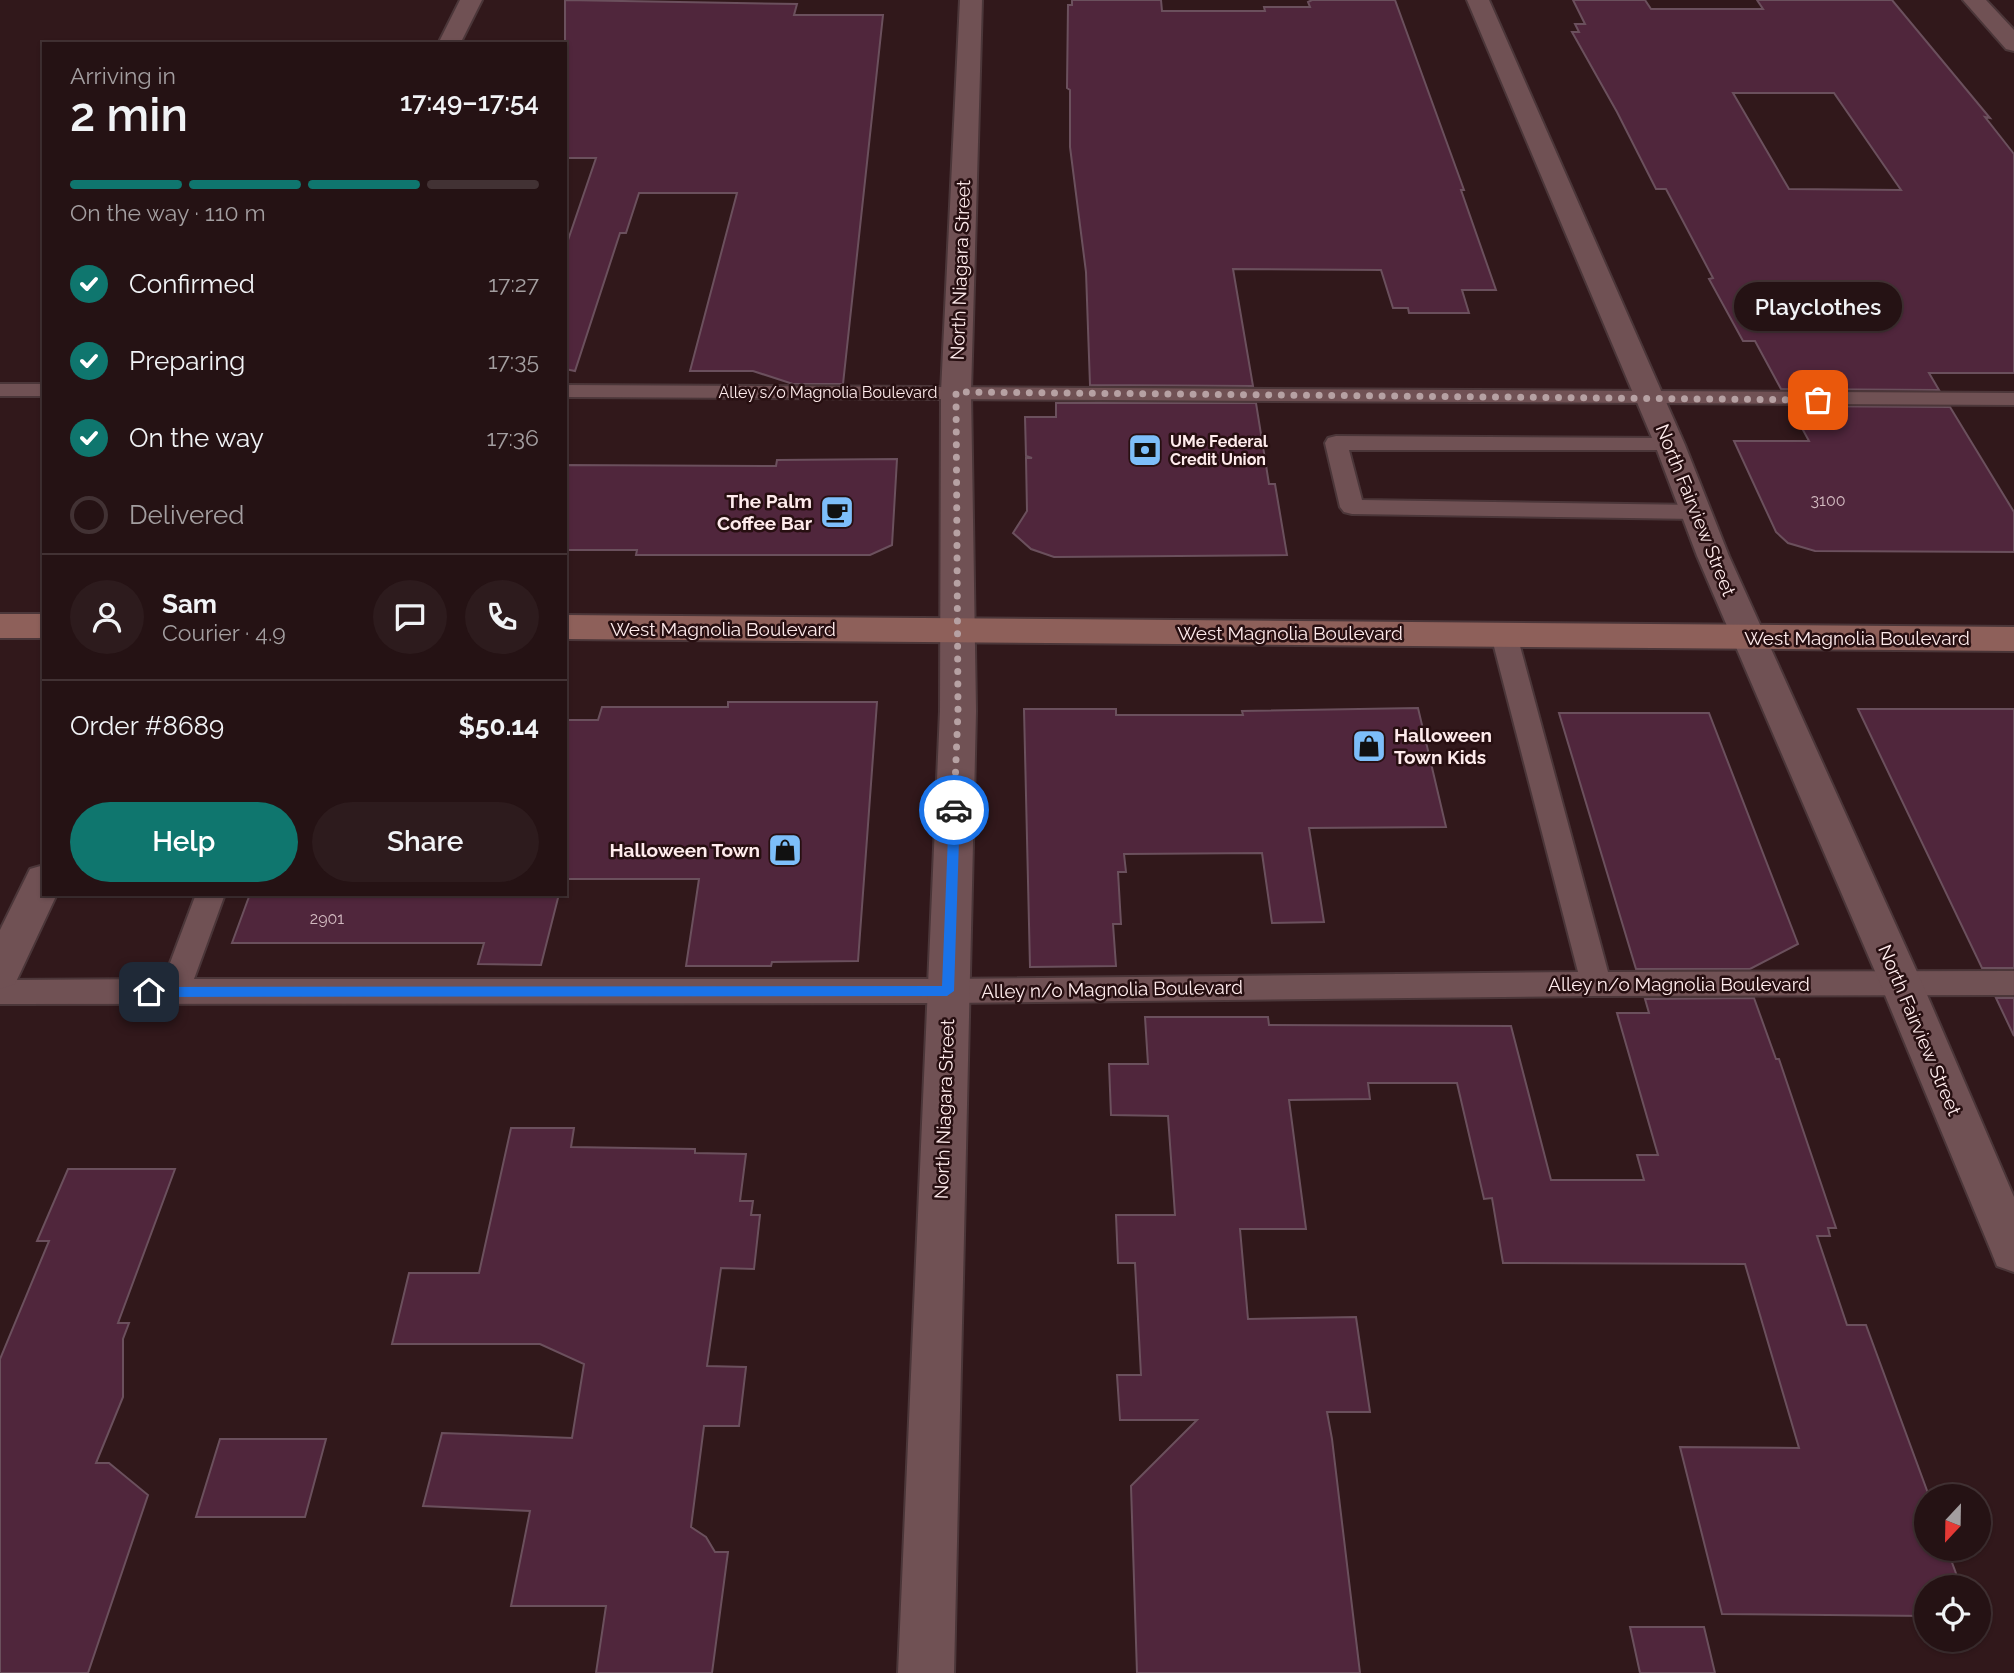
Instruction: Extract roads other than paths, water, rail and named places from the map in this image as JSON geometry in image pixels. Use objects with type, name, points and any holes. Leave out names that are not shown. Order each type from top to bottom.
[{"type":"main road","points":[[0,626],[42,626]]},
{"type":"main road","name":"West Magnolia Boulevard","points":[[567,628],[2014,639]]},
{"type":"street","points":[[450,42],[471,0]]},
{"type":"street","name":"North Niagara Street","points":[[926,1673],[958,711],[956,392],[971,0]]},
{"type":"street","name":"North Fairview Street","points":[[1478,0],[2014,1251]]},
{"type":"street","points":[[1974,0],[2014,44]]},
{"type":"street","points":[[0,972],[42,884]]},
{"type":"lane","points":[[0,390],[42,390]]},
{"type":"lane","name":"Alley s/o Magnolia Boulevard","points":[[567,391],[956,392],[1650,400],[2014,399]]},
{"type":"lane","points":[[1670,445],[1336,443],[1352,507],[1697,512]]},
{"type":"lane","points":[[1504,635],[1595,984]]},
{"type":"lane","points":[[174,992],[210,896]]},
{"type":"lane","name":"Alley n/o Magnolia Boulevard","points":[[0,992],[947,991],[1595,984],[2014,983]]},
{"type":"place","name":"Playclothes","points":[[1818,400]]},
{"type":"place","name":"UMe Federal Credit Union","points":[[1145,450]]},
{"type":"place","name":"The Palm Coffee Bar","points":[[837,512]]},
{"type":"place","name":"Halloween Town Kids","points":[[1369,746]]},
{"type":"place","name":"Halloween Town","points":[[785,850]]}]
